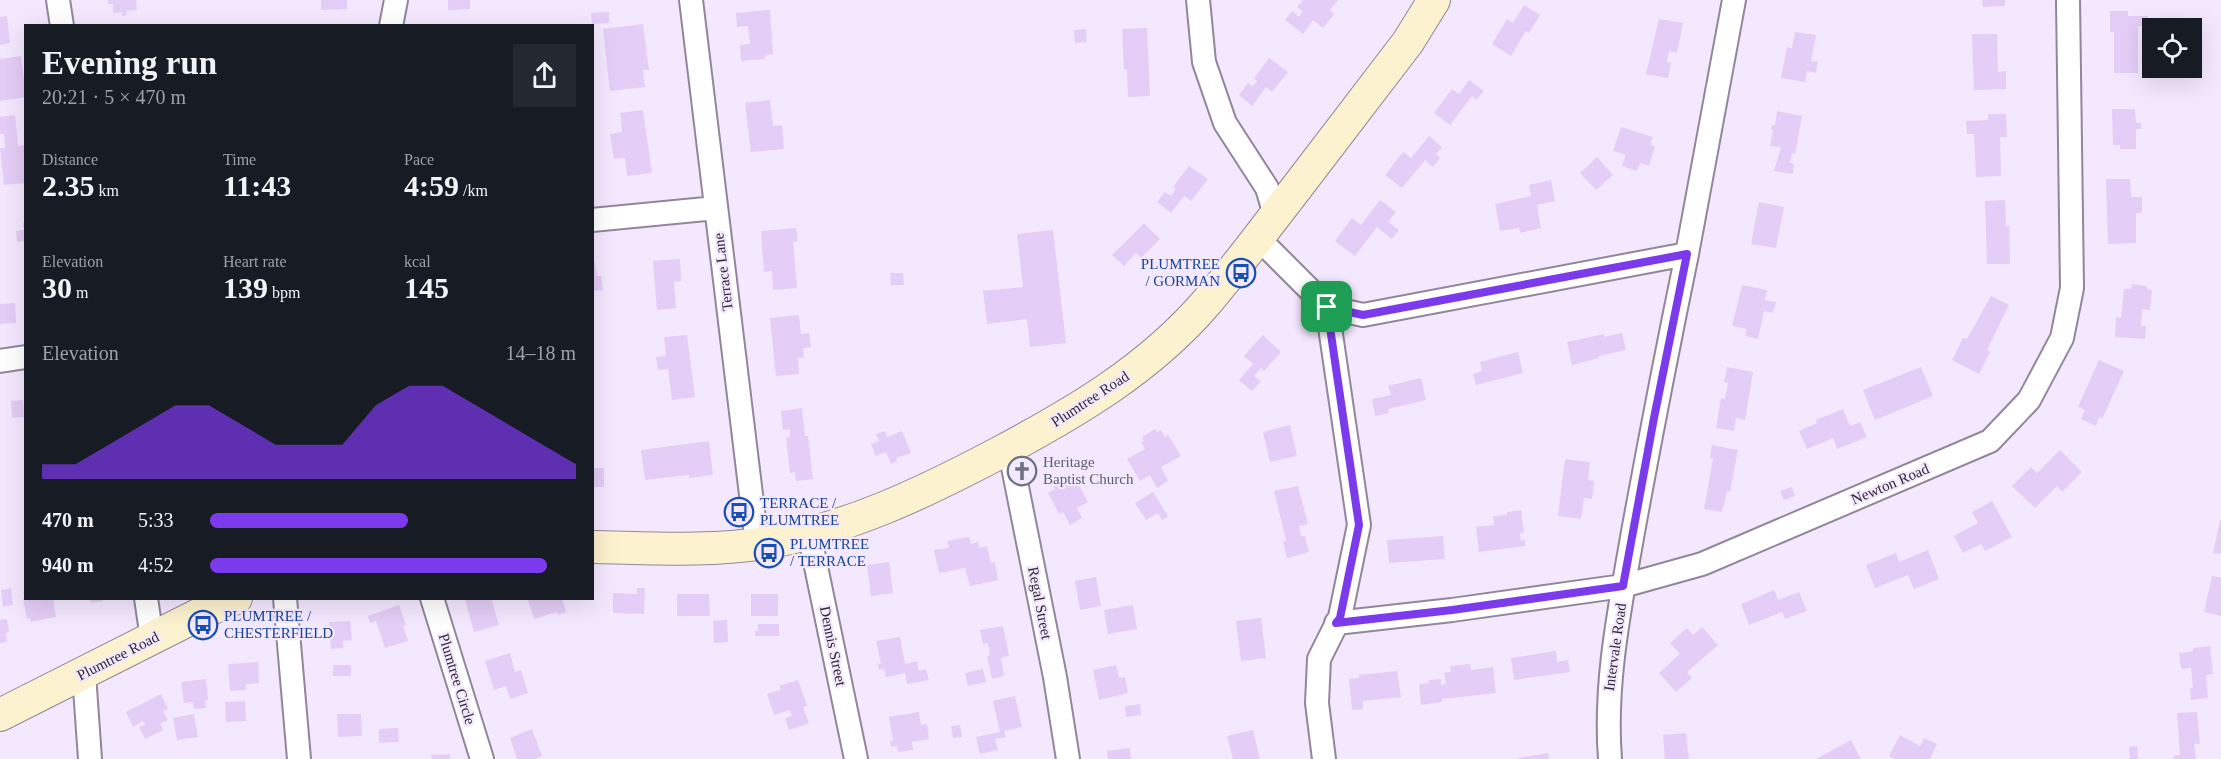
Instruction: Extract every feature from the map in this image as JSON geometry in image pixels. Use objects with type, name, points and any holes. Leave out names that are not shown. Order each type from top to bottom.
[{"type":"street","points":[[58,0],[62,24]]},
{"type":"street","points":[[391,24],[396,0]]},
{"type":"street","name":"Terrace Lane","points":[[691,0],[757,544]]},
{"type":"street","points":[[1198,0],[1204,62],[1225,123],[1267,188],[1266,226],[1327,307],[1359,525],[1340,618],[1319,659],[1317,703],[1324,759]]},
{"type":"street","name":"Plumtree Road","points":[[594,547],[693,548],[757,544],[847,522],[888,507],[1009,447],[1094,399],[1147,361],[1205,304],[1408,42],[1434,0]]},
{"type":"street","points":[[1327,307],[1363,315],[1687,254],[1734,0]]},
{"type":"street","name":"Newton Road","points":[[1336,623],[1452,610],[1623,586],[1702,564],[1990,441],[2030,400],[2062,338],[2072,288],[2068,0]]},
{"type":"street","points":[[594,220],[716,208]]},
{"type":"street","name":"Intervale Road","points":[[1610,759],[1608,693],[1623,586],[1687,254]]},
{"type":"street","points":[[0,361],[24,357]]},
{"type":"street","name":"Regal Street","points":[[1009,447],[1055,677],[1068,759]]},
{"type":"street","name":"Dennis Street","points":[[809,533],[856,759]]},
{"type":"street","points":[[146,600],[152,639]]},
{"type":"street","name":"Plumtree Road","points":[[0,715],[232,600]]},
{"type":"street","points":[[285,600],[298,759]]},
{"type":"street","name":"Plumtree Circle","points":[[433,600],[482,759]]},
{"type":"street","points":[[84,674],[90,759]]},
{"type":"building","points":[[108,0],[136,0],[137,10],[126,11],[127,15],[122,16],[122,12],[113,13],[113,4],[108,4]]},
{"type":"building","points":[[321,0],[347,0],[347,9],[321,10]]},
{"type":"building","points":[[448,0],[470,0],[470,9],[448,10]]},
{"type":"building","points":[[1303,0],[1338,0],[1330,10],[1334,14],[1323,28],[1313,20],[1303,34],[1285,20],[1292,11],[1299,17],[1303,11],[1297,7]]},
{"type":"building","points":[[1982,0],[2005,0],[2005,6],[1983,7]]},
{"type":"building","points":[[1524,5],[1540,15],[1529,33],[1526,31],[1511,56],[1492,44],[1507,19],[1513,23]]},
{"type":"building","points":[[770,10],[773,54],[765,55],[765,59],[741,61],[740,45],[750,44],[748,26],[737,27],[736,13]]},
{"type":"building","points":[[2110,11],[2128,11],[2128,16],[2148,16],[2148,18],[2142,18],[2142,26],[2138,26],[2138,73],[2114,73],[2114,32],[2110,32]]},
{"type":"building","points":[[609,12],[609,23],[592,24],[591,13]]},
{"type":"building","points":[[7,16],[10,43],[0,45],[0,17]]},
{"type":"building","points":[[1659,19],[1683,23],[1677,53],[1669,51],[1667,62],[1671,63],[1668,78],[1646,74]]},
{"type":"building","points":[[643,24],[649,70],[643,70],[645,87],[610,91],[603,29]]},
{"type":"building","points":[[1147,28],[1150,96],[1128,97],[1122,29]]},
{"type":"building","points":[[1086,29],[1087,42],[1075,43],[1074,30]]},
{"type":"building","points":[[1795,32],[1816,35],[1811,61],[1818,62],[1816,73],[1807,71],[1805,82],[1781,78],[1787,47],[1792,48]]},
{"type":"building","points":[[1972,34],[1997,34],[1998,72],[2006,71],[2006,89],[1974,90]]},
{"type":"building","points":[[21,56],[24,97],[0,101],[0,59]]},
{"type":"building","points":[[1269,58],[1288,72],[1272,92],[1266,87],[1252,106],[1239,95],[1248,83],[1253,87],[1257,81],[1254,78]]},
{"type":"building","points":[[1469,80],[1484,91],[1476,100],[1472,96],[1450,125],[1434,113],[1452,89],[1459,94]]},
{"type":"building","points":[[770,100],[773,126],[782,125],[784,149],[751,152],[745,103]]},
{"type":"building","points":[[2112,109],[2135,109],[2136,123],[2141,123],[2141,129],[2136,129],[2136,149],[2120,149],[2120,145],[2113,145]]},
{"type":"building","points":[[643,110],[652,173],[627,176],[625,158],[614,159],[610,134],[622,132],[620,113]]},
{"type":"building","points":[[1777,111],[1802,116],[1795,154],[1792,153],[1790,163],[1794,164],[1793,174],[1774,171],[1781,147],[1770,146],[1772,125],[1775,125]]},
{"type":"building","points":[[1988,114],[2006,114],[2007,137],[2000,137],[2001,176],[1976,177],[1974,134],[1967,134],[1966,121],[1988,120]]},
{"type":"building","points":[[15,115],[18,146],[24,145],[24,183],[4,185],[0,148],[5,148],[4,134],[0,134],[0,117]]},
{"type":"building","points":[[1621,127],[1653,137],[1650,145],[1655,146],[1649,166],[1640,163],[1637,171],[1622,166],[1626,155],[1613,151]]},
{"type":"building","points":[[1429,136],[1442,147],[1436,154],[1440,158],[1433,167],[1425,160],[1402,188],[1385,175],[1403,152],[1411,158]]},
{"type":"building","points":[[1597,157],[1613,175],[1596,190],[1580,173]]},
{"type":"building","points":[[1189,166],[1208,179],[1191,201],[1184,196],[1171,213],[1157,202],[1165,192],[1171,196],[1176,189],[1173,187]]},
{"type":"building","points":[[2106,179],[2130,179],[2131,197],[2142,197],[2142,213],[2136,213],[2136,243],[2108,244]]},
{"type":"building","points":[[1551,180],[1555,201],[1537,205],[1541,228],[1520,233],[1519,228],[1500,231],[1495,204],[1531,196],[1529,185]]},
{"type":"building","points":[[1380,200],[1396,212],[1388,222],[1399,230],[1392,239],[1377,227],[1355,256],[1335,241],[1352,218],[1361,225]]},
{"type":"building","points":[[2005,200],[2006,226],[2009,226],[2010,264],[1987,264],[1985,201]]},
{"type":"building","points":[[1759,202],[1784,207],[1776,248],[1751,244]]},
{"type":"building","points":[[1144,223],[1160,239],[1141,258],[1136,253],[1124,266],[1112,255]]},
{"type":"building","points":[[796,228],[798,241],[793,242],[797,288],[773,290],[772,271],[764,272],[761,231]]},
{"type":"building","points":[[24,230],[24,241],[17,242],[16,231]]},
{"type":"building","points":[[1053,230],[1066,343],[1030,347],[1027,319],[987,324],[983,291],[1023,287],[1017,234]]},
{"type":"building","points":[[680,259],[681,281],[674,282],[676,308],[657,310],[653,261]]},
{"type":"building","points":[[594,263],[597,276],[601,276],[603,290],[594,291]]},
{"type":"building","points":[[890,273],[903,273],[904,285],[891,285]]},
{"type":"building","points":[[2132,284],[2147,286],[2147,289],[2152,290],[2150,310],[2142,309],[2141,326],[2146,326],[2145,339],[2115,337],[2116,317],[2121,318],[2124,289],[2131,289]]},
{"type":"building","points":[[1742,285],[1767,290],[1765,300],[1776,302],[1773,313],[1764,311],[1758,339],[1745,336],[1747,329],[1732,326]]},
{"type":"building","points":[[1991,296],[2009,305],[1987,350],[1990,352],[1979,374],[1952,360],[1963,338],[1967,339]]},
{"type":"building","points":[[15,303],[16,323],[0,324],[0,304]]},
{"type":"building","points":[[799,315],[801,334],[809,333],[811,347],[803,348],[804,358],[798,358],[799,374],[776,376],[770,318]]},
{"type":"building","points":[[1622,333],[1626,350],[1572,365],[1567,342],[1604,334],[1604,337]]},
{"type":"building","points":[[687,335],[695,397],[672,400],[668,369],[658,370],[656,357],[666,356],[664,337]]},
{"type":"building","points":[[1263,335],[1281,352],[1264,371],[1261,368],[1254,376],[1261,381],[1252,391],[1239,380],[1253,364],[1244,356]]},
{"type":"building","points":[[1518,352],[1523,373],[1476,385],[1473,374],[1482,371],[1480,362]]},
{"type":"building","points":[[2099,360],[2124,371],[2102,419],[2099,417],[2096,426],[2081,419],[2085,410],[2078,407]]},
{"type":"building","points":[[1727,367],[1753,372],[1745,420],[1736,418],[1734,431],[1716,428],[1721,398],[1725,399],[1728,383],[1724,382]]},
{"type":"building","points":[[1921,367],[1933,396],[1875,420],[1863,390]]},
{"type":"building","points":[[1421,378],[1426,400],[1388,409],[1389,413],[1375,416],[1372,399],[1391,395],[1388,386]]},
{"type":"building","points":[[23,400],[24,417],[12,418],[11,401]]},
{"type":"building","points":[[802,408],[813,479],[796,481],[795,472],[790,473],[786,437],[790,437],[790,429],[783,430],[781,411]]},
{"type":"building","points":[[1843,409],[1850,426],[1860,422],[1867,437],[1837,449],[1833,438],[1807,449],[1799,431],[1817,423],[1816,420]]},
{"type":"building","points":[[1290,425],[1297,456],[1270,462],[1263,432]]},
{"type":"building","points":[[1155,429],[1157,432],[1161,430],[1165,437],[1168,435],[1181,456],[1161,467],[1168,481],[1157,488],[1150,475],[1140,481],[1127,459],[1145,449],[1141,442],[1144,441],[1142,437]]},
{"type":"building","points":[[885,431],[887,437],[902,431],[911,453],[896,458],[897,461],[891,464],[886,452],[876,456],[871,444],[879,441],[876,434]]},
{"type":"building","points":[[709,441],[713,475],[645,480],[641,450]]},
{"type":"building","points":[[1712,445],[1738,450],[1730,492],[1727,491],[1722,512],[1704,509],[1713,459],[1710,458]]},
{"type":"building","points":[[2060,450],[2082,472],[2062,492],[2057,486],[2035,508],[2012,486],[2031,467],[2037,473]]},
{"type":"building","points":[[1565,459],[1590,462],[1588,480],[1594,481],[1592,499],[1584,498],[1581,519],[1558,516]]},
{"type":"building","points":[[594,468],[604,468],[604,487],[594,487]]},
{"type":"building","points":[[1076,479],[1088,502],[1077,508],[1082,518],[1070,525],[1063,512],[1059,514],[1048,493],[1055,489],[1053,486],[1064,480],[1066,484]]},
{"type":"building","points":[[1298,486],[1308,524],[1299,526],[1301,537],[1305,536],[1309,552],[1287,558],[1283,541],[1286,540],[1274,491]]},
{"type":"building","points":[[1792,487],[1795,496],[1784,500],[1780,491]]},
{"type":"building","points":[[1153,492],[1168,516],[1162,520],[1158,513],[1146,520],[1135,503]]},
{"type":"building","points":[[1992,501],[2012,537],[1985,551],[1981,544],[1963,553],[1954,536],[1978,523],[1972,512]]},
{"type":"building","points":[[1521,510],[1524,533],[1520,533],[1521,541],[1525,540],[1525,546],[1479,552],[1476,527],[1494,525],[1493,516],[1507,515],[1507,512]]},
{"type":"building","points":[[2221,520],[2221,554],[2213,553]]},
{"type":"building","points":[[1443,536],[1445,559],[1389,563],[1387,540]]},
{"type":"building","points":[[969,537],[971,544],[978,542],[979,548],[987,546],[991,563],[995,562],[998,580],[970,586],[965,568],[939,573],[934,550],[949,548],[947,541]]},
{"type":"building","points":[[1928,550],[1939,579],[1914,589],[1908,575],[1875,588],[1866,565],[1896,553],[1899,562]]},
{"type":"building","points":[[889,562],[893,593],[871,596],[867,565]]},
{"type":"building","points":[[2212,576],[2221,578],[2221,616],[2204,612]]},
{"type":"building","points":[[1096,577],[1101,606],[1080,610],[1075,581]]},
{"type":"building","points":[[11,588],[13,605],[3,607],[1,590]]},
{"type":"building","points":[[637,588],[645,588],[644,614],[613,613],[613,593],[637,594]]},
{"type":"building","points":[[1774,590],[1778,600],[1799,592],[1807,611],[1785,619],[1782,612],[1749,625],[1741,604]]},
{"type":"building","points":[[677,594],[709,594],[710,616],[677,616]]},
{"type":"building","points":[[751,594],[778,594],[778,616],[751,616]]},
{"type":"building","points":[[23,598],[24,600],[53,600],[56,617],[30,622],[30,618],[27,619]]},
{"type":"building","points":[[90,600],[103,600],[103,601],[91,603]]},
{"type":"building","points":[[465,600],[492,600],[499,625],[474,632]]},
{"type":"building","points":[[528,600],[563,600],[566,612],[558,615],[557,612],[534,619]]},
{"type":"building","points":[[399,605],[406,625],[403,626],[408,641],[385,648],[376,621],[370,623],[368,616]]},
{"type":"building","points":[[1133,605],[1137,629],[1108,634],[1104,610]]},
{"type":"building","points":[[1261,618],[1266,658],[1241,661],[1236,621]]},
{"type":"building","points":[[7,619],[9,632],[6,633],[7,642],[0,643],[0,620]]},
{"type":"building","points":[[727,620],[728,642],[714,643],[713,621]]},
{"type":"building","points":[[350,621],[352,640],[343,641],[343,648],[331,649],[329,622]]},
{"type":"building","points":[[758,624],[779,624],[779,636],[755,636]]},
{"type":"building","points":[[1003,626],[1009,656],[1001,658],[1004,676],[992,679],[987,656],[990,656],[988,643],[983,644],[980,630]]},
{"type":"building","points":[[1702,627],[1718,645],[1687,672],[1692,678],[1676,692],[1659,673],[1680,654],[1670,643],[1687,628],[1693,635]]},
{"type":"building","points":[[900,637],[905,664],[917,661],[919,671],[926,669],[929,680],[907,684],[905,673],[886,677],[884,669],[879,670],[878,664],[881,664],[876,641]]},
{"type":"building","points":[[2210,646],[2213,674],[2206,675],[2208,698],[2191,700],[2190,688],[2193,688],[2191,668],[2181,669],[2179,653]]},
{"type":"building","points":[[1556,651],[1557,662],[1568,660],[1570,672],[1514,680],[1511,658]]},
{"type":"building","points":[[510,653],[515,672],[521,670],[528,693],[510,699],[506,686],[494,690],[485,661]]},
{"type":"building","points":[[258,662],[259,683],[246,684],[246,690],[230,691],[228,664]]},
{"type":"building","points":[[1470,664],[1471,670],[1493,667],[1496,693],[1442,699],[1442,702],[1421,705],[1419,685],[1429,683],[1428,680],[1441,679],[1441,685],[1446,684],[1444,673],[1451,672],[1450,666]]},
{"type":"building","points":[[333,665],[351,665],[351,676],[333,676]]},
{"type":"building","points":[[1116,665],[1119,678],[1125,677],[1128,693],[1099,700],[1093,670]]},
{"type":"building","points":[[983,669],[986,682],[968,686],[965,673]]},
{"type":"building","points":[[1397,671],[1401,697],[1363,701],[1363,709],[1352,710],[1349,679],[1359,678],[1359,675]]},
{"type":"building","points":[[206,679],[208,700],[205,700],[206,708],[194,709],[193,702],[184,703],[181,682]]},
{"type":"building","points":[[798,680],[807,706],[803,707],[809,723],[789,730],[785,718],[792,716],[790,710],[774,715],[767,694],[781,690],[779,686]]},
{"type":"building","points":[[161,694],[168,709],[163,711],[168,720],[160,724],[163,730],[145,739],[139,727],[145,725],[143,721],[133,727],[126,712]]},
{"type":"building","points":[[1015,696],[1022,727],[1004,731],[1006,737],[995,739],[998,750],[980,754],[976,737],[1000,732],[993,701]]},
{"type":"building","points":[[245,701],[246,721],[226,722],[225,702]]},
{"type":"building","points":[[1140,704],[1141,715],[1126,717],[1125,706]]},
{"type":"building","points":[[919,712],[921,725],[927,724],[929,739],[912,742],[913,750],[898,752],[897,746],[891,747],[890,741],[893,741],[889,717]]},
{"type":"building","points":[[2197,712],[2200,744],[2194,744],[2196,759],[2174,759],[2173,756],[2180,755],[2177,713]]},
{"type":"building","points":[[194,714],[198,737],[177,740],[173,718]]},
{"type":"building","points":[[337,714],[361,714],[362,736],[338,737]]},
{"type":"building","points":[[960,725],[962,737],[953,738],[951,726]]},
{"type":"building","points":[[398,728],[399,742],[379,743],[379,729]]},
{"type":"building","points":[[532,729],[542,756],[534,759],[517,759],[510,738]]},
{"type":"building","points":[[1253,730],[1260,759],[1233,759],[1227,736]]},
{"type":"building","points":[[1686,733],[1689,759],[1665,759],[1663,735]]},
{"type":"building","points":[[1900,735],[1920,746],[1924,738],[1937,744],[1930,759],[1894,759],[1889,756]]},
{"type":"building","points":[[1851,740],[1861,759],[1816,759]]},
{"type":"building","points":[[2137,746],[2138,759],[2130,759],[2129,747]]},
{"type":"building","points":[[1130,748],[1131,759],[1108,759],[1107,751]]},
{"type":"building","points":[[1548,753],[1549,759],[1518,758]]},
{"type":"building","points":[[450,754],[450,759],[432,759],[431,755]]},
{"type":"place","name":"PLUMTREE / GORMAN","points":[[1241,273]]},
{"type":"place","name":"Heritage Baptist Church","points":[[1022,471]]},
{"type":"place","name":"TERRACE / PLUMTREE","points":[[739,512]]},
{"type":"place","name":"PLUMTREE / TERRACE","points":[[769,553]]},
{"type":"place","name":"PLUMTREE / CHESTERFIELD","points":[[203,625]]},
{"type":"route","points":[[1687,254],[1623,586],[1452,610],[1336,623],[1340,618],[1359,525],[1327,307],[1363,315],[1687,254]]}]
